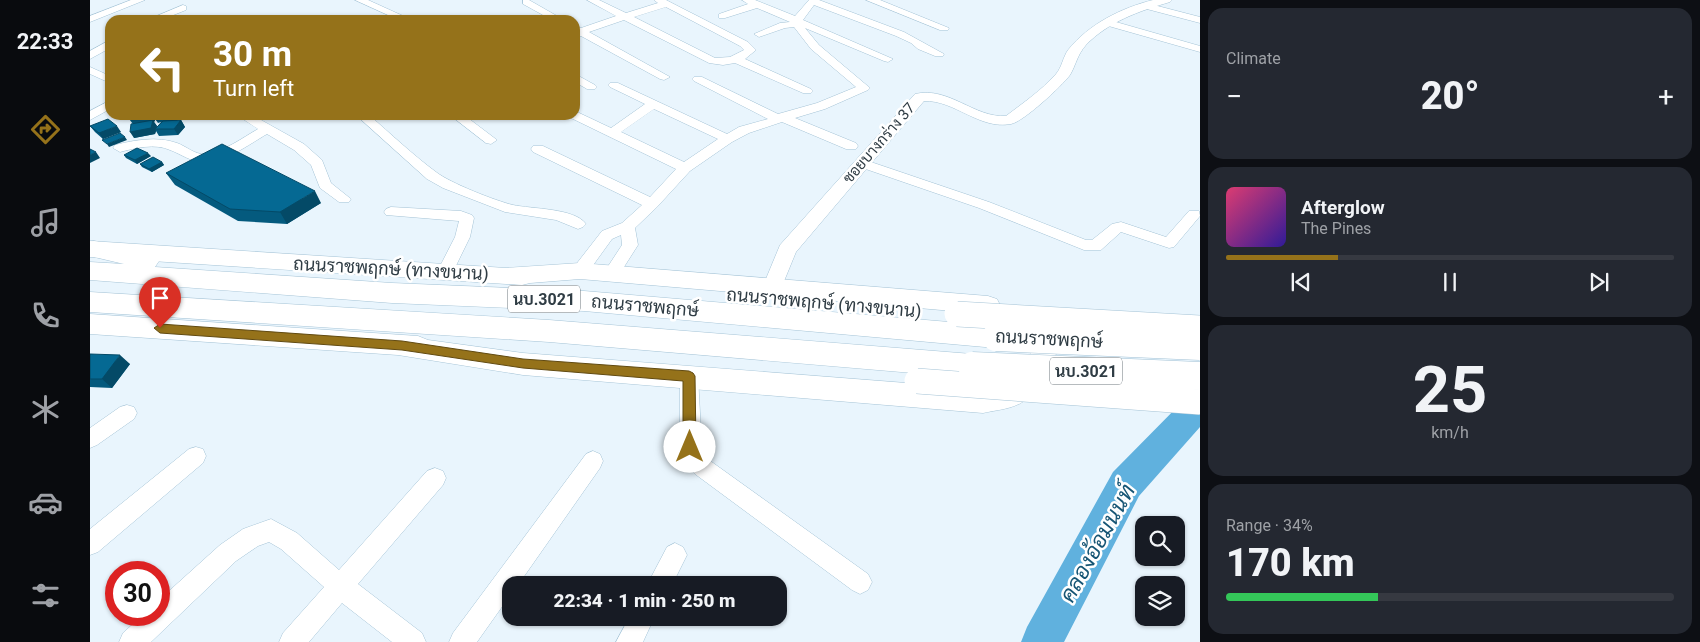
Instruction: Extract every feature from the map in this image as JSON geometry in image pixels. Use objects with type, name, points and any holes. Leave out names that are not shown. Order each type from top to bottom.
[{"type":"main road","name":"ถนนราชพฤกษ์ (ทางขนาน)","points":[[91,256],[445,272],[957,314],[1200,328]]},
{"type":"main road","name":"ถนนราชพฤกษ์","points":[[91,256],[244,282],[392,293],[584,300],[996,337],[1200,346]]},
{"type":"main road","points":[[402,346],[523,364],[983,401],[1004,398],[1015,392],[1035,369],[1047,344],[1046,332],[1040,322],[1026,313],[1010,307],[580,271],[505,276]]},
{"type":"main road","name":"ถนนราชพฤกษ์","points":[[90,302],[549,331],[972,366],[1200,376]]},
{"type":"main road","points":[[90,317],[224,310]]},
{"type":"main road","name":"นบ.3021","points":[[90,324],[402,346],[535,350],[1200,402]]},
{"type":"street","points":[[90,19],[140,0]]},
{"type":"street","points":[[360,0],[395,15]]},
{"type":"street","points":[[580,32],[631,16],[663,2],[750,48],[749,52],[736,59],[723,62],[713,61],[631,16],[592,0]]},
{"type":"street","points":[[747,0],[798,23],[888,59]]},
{"type":"street","points":[[871,0],[944,28]]},
{"type":"street","name":"ซอยบางกร่าง 37","points":[[773,286],[787,250],[920,97],[934,97],[990,118],[1010,120],[1037,100],[1064,74],[1072,54],[1083,41],[1114,20],[1146,6],[1166,0]]},
{"type":"street","points":[[580,271],[607,235],[626,227],[652,204],[685,168],[727,139],[744,130],[821,106],[864,88],[813,45],[803,34],[798,23],[801,14],[811,1],[900,34],[922,47],[939,54]]},
{"type":"street","points":[[526,2],[550,15]]},
{"type":"street","points":[[722,16],[758,4]]},
{"type":"street","points":[[1146,6],[1200,20]]},
{"type":"street","points":[[165,15],[183,8]]},
{"type":"street","points":[[1114,20],[1200,39]]},
{"type":"street","points":[[1114,20],[1200,49]]},
{"type":"street","points":[[759,34],[784,25],[798,23]]},
{"type":"street","points":[[580,34],[664,77]]},
{"type":"street","points":[[90,56],[105,46]]},
{"type":"street","points":[[736,59],[807,91]]},
{"type":"street","points":[[93,71],[105,77]]},
{"type":"street","points":[[698,79],[778,118],[852,146]]},
{"type":"street","points":[[580,80],[591,88]]},
{"type":"street","points":[[614,85],[727,139]]},
{"type":"street","points":[[612,133],[654,104]]},
{"type":"street","points":[[90,116],[105,106]]},
{"type":"street","points":[[580,117],[685,168]]},
{"type":"street","points":[[252,120],[299,147],[317,163],[325,184],[344,199]]},
{"type":"street","points":[[368,120],[432,176],[448,185],[510,210],[559,216],[578,224]]},
{"type":"street","points":[[463,120],[490,140]]},
{"type":"street","points":[[120,148],[138,144],[170,145],[197,158],[208,158],[222,153],[267,129]]},
{"type":"street","points":[[538,149],[652,204]]},
{"type":"street","points":[[862,163],[984,205],[1084,245],[1095,246],[1117,228],[1121,227],[1169,243],[1194,214]]},
{"type":"street","points":[[391,212],[467,218],[468,223],[445,272]]},
{"type":"street","points":[[612,274],[630,245],[626,227]]},
{"type":"street","points":[[689,376],[690,447],[693,456],[702,467],[860,582]]},
{"type":"street","points":[[90,439],[127,413]]},
{"type":"street","points":[[90,544],[196,456]]},
{"type":"street","points":[[462,642],[593,461]]},
{"type":"street","points":[[292,642],[435,478]]},
{"type":"street","points":[[132,642],[228,553],[251,537],[271,530],[289,541],[340,586],[413,642]]},
{"type":"street","points":[[664,576],[675,555]]},
{"type":"street","points":[[629,642],[638,626]]},
{"type":"building","points":[[109,120],[117,126],[99,133],[90,126]]},
{"type":"building","points":[[153,120],[151,128],[130,132],[131,124]]},
{"type":"building","points":[[181,120],[174,129],[155,129],[163,121]]},
{"type":"building","points":[[120,133],[125,137],[107,144],[102,140]]},
{"type":"building","points":[[222,144],[315,191],[280,212],[230,209],[166,173]]},
{"type":"building","points":[[137,148],[148,153],[135,160],[124,155]]},
{"type":"building","points":[[90,149],[96,152],[90,155]]},
{"type":"building","points":[[153,157],[162,162],[149,169],[140,164]]},
{"type":"building","points":[[90,354],[120,355],[102,379],[90,379]]},
{"type":"waterway","name":"คลองอ้อมนนท์","points":[[1042,642],[1126,484],[1200,405]]},
{"type":"route","points":[[160,328],[402,346],[523,364],[689,376],[690,447]]}]
